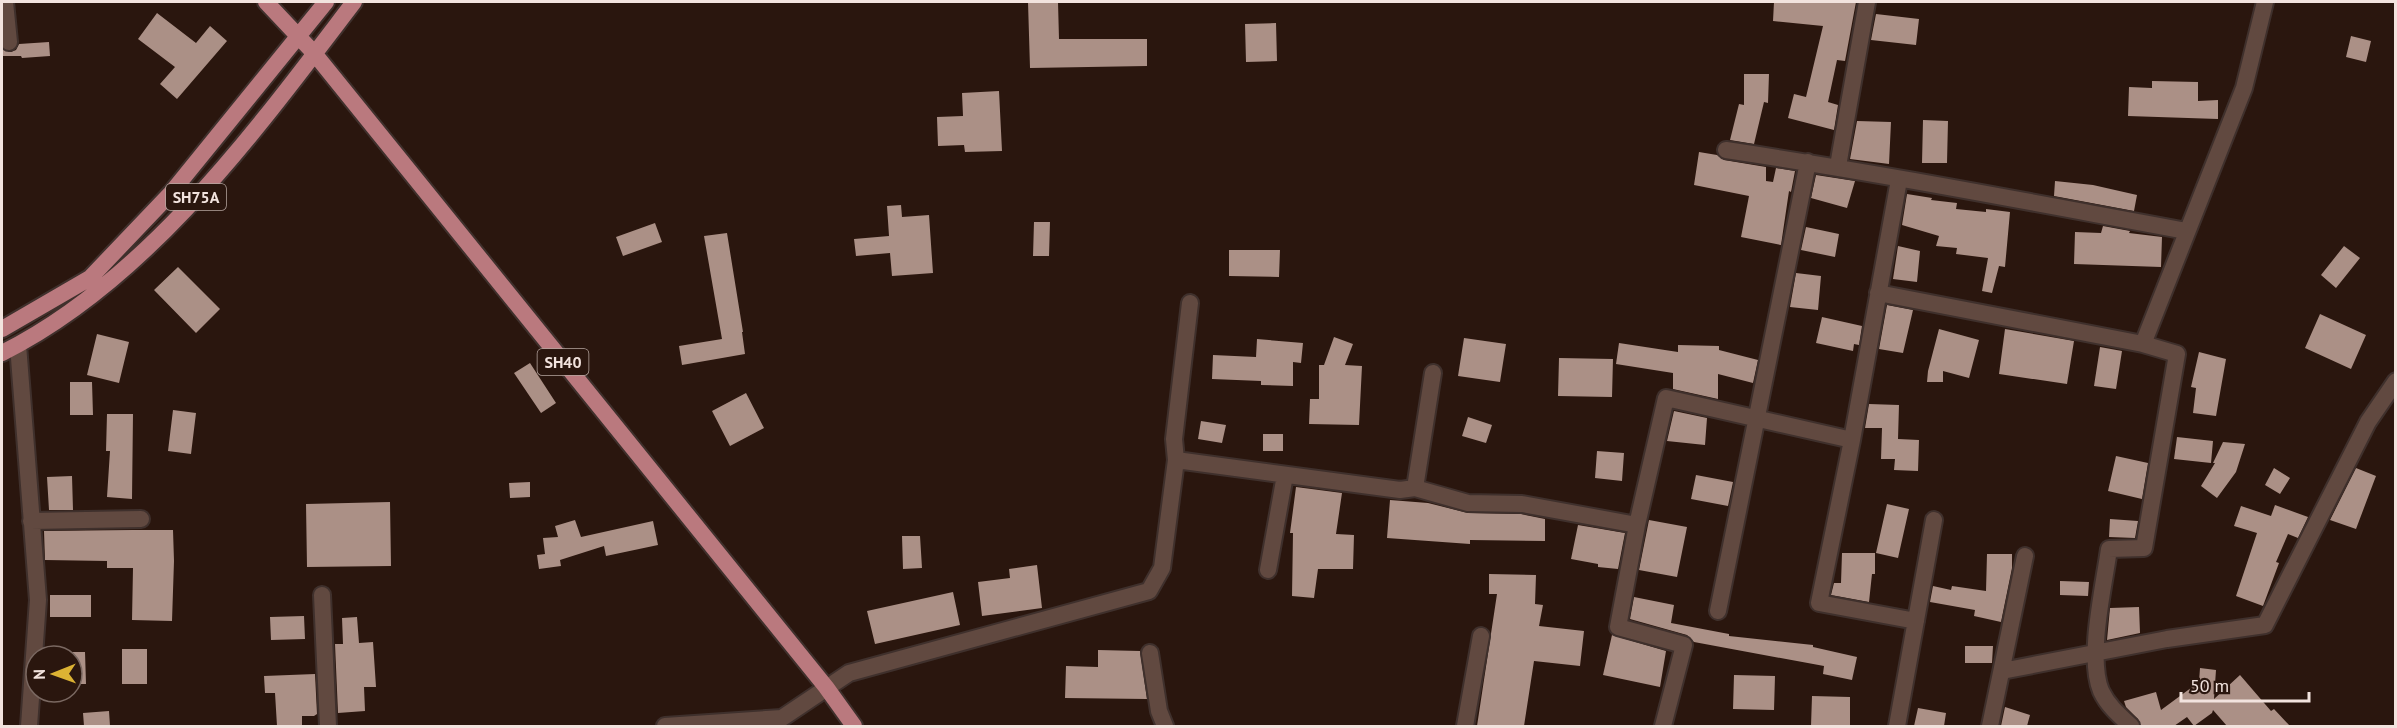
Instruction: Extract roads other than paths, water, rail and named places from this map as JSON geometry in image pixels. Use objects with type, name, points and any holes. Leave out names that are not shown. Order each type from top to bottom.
[{"type":"main road","name":"SH40","points":[[266,2],[314,53],[826,687],[854,726]]},
{"type":"main road","points":[[2,329],[90,278],[171,193],[326,2]]},
{"type":"main road","name":"SH75A","points":[[2,353],[78,307],[148,249],[218,173],[354,2]]},
{"type":"street","points":[[5,2],[9,42]]},
{"type":"street","points":[[1838,166],[1867,2]]},
{"type":"street","points":[[2142,344],[2244,88],[2265,2]]},
{"type":"street","points":[[1726,150],[1838,166],[1899,180],[2187,231]]},
{"type":"street","points":[[1718,611],[1808,162]]},
{"type":"street","points":[[1899,180],[1819,603],[1916,621]]},
{"type":"street","points":[[1878,293],[2142,344],[2177,354],[2144,548],[2109,549],[2095,655],[2100,689],[2108,704],[2131,726]]},
{"type":"street","points":[[665,726],[782,718],[849,673],[1149,591],[1162,568],[1176,460],[1174,439],[1190,303]]},
{"type":"street","points":[[18,345],[38,600],[28,726]]},
{"type":"street","points":[[1415,488],[1433,373]]},
{"type":"street","points":[[2002,671],[2095,655],[2168,639],[2265,626],[2368,423],[2396,381]]},
{"type":"street","points":[[1663,726],[1684,645],[1618,627],[1637,525],[1666,398],[1851,440]]},
{"type":"street","points":[[1176,460],[1400,490],[1415,488],[1468,503],[1522,504],[1637,525]]},
{"type":"street","points":[[1268,570],[1285,475]]},
{"type":"street","points":[[31,521],[141,519]]},
{"type":"street","points":[[1897,726],[1934,520]]},
{"type":"street","points":[[1990,726],[2025,556]]},
{"type":"street","points":[[322,595],[328,726]]},
{"type":"street","points":[[1465,726],[1481,636]]},
{"type":"street","points":[[1150,653],[1159,711],[1165,726]]}]
